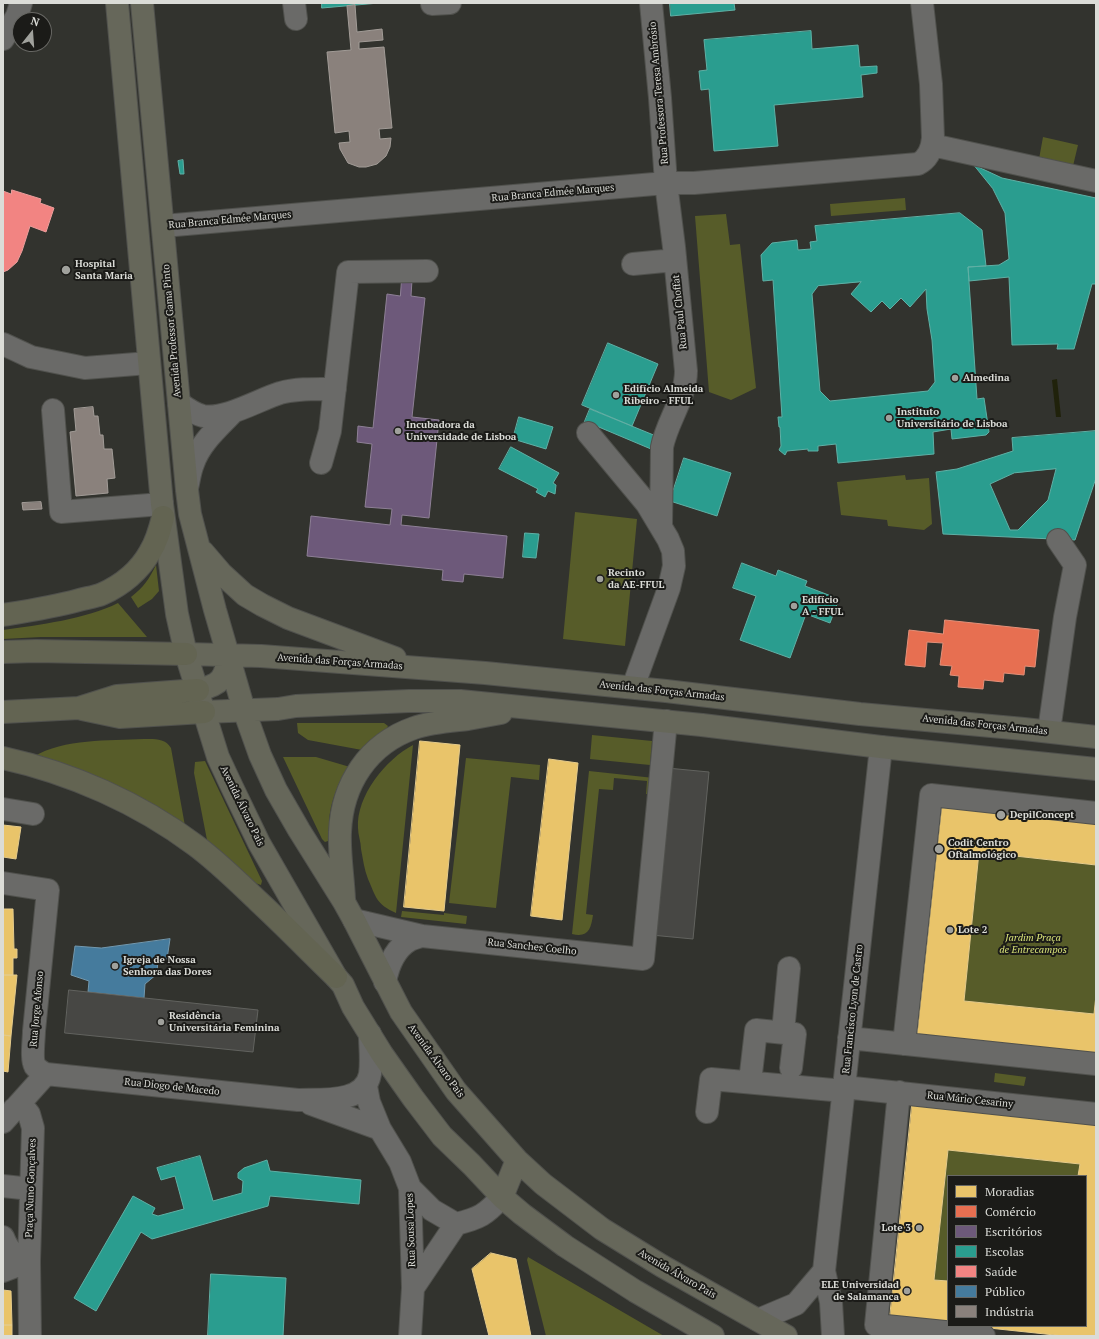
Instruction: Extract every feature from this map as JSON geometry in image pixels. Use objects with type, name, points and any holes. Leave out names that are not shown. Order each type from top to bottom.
[{"type":"highway","points":[[3,616],[101,594],[114,588],[129,578],[141,565],[155,543],[162,510]]},
{"type":"highway","name":"Avenida das Forças Armadas","points":[[3,652],[36,651],[186,654]]},
{"type":"highway","points":[[79,708],[117,696],[198,690]]},
{"type":"highway","points":[[3,712],[79,708],[120,716],[204,712]]},
{"type":"highway","points":[[3,758],[53,772],[107,794],[160,821],[195,845],[230,873],[336,977]]},
{"type":"main road","points":[[117,3],[162,510],[177,614],[186,654]]},
{"type":"main road","name":"Avenida Professor Gama Pinto","points":[[142,3],[190,514],[244,710]]},
{"type":"main road","points":[[198,547],[221,574],[245,595],[262,605],[288,618],[417,667]]},
{"type":"main road","name":"Avenida das Forças Armadas","points":[[186,654],[261,656],[417,667],[633,687],[860,714],[1049,731],[1096,737]]},
{"type":"main road","name":"Avenida Álvaro Pais","points":[[186,654],[218,757],[259,842],[370,1034],[399,1080],[442,1136],[502,1197],[565,1246],[635,1291],[713,1336]]},
{"type":"main road","points":[[198,690],[209,688],[218,682],[225,674],[228,655]]},
{"type":"main road","points":[[204,712],[409,701],[460,701],[666,721],[882,747],[1096,769]]},
{"type":"main road","points":[[349,911],[340,833],[344,803],[348,790],[359,769],[384,743],[414,728],[439,722],[467,719],[529,708]]},
{"type":"main road","name":"Avenida Álvaro Pais","points":[[244,710],[255,742],[276,790],[349,911],[400,1012],[456,1091],[518,1160],[543,1184],[602,1229],[662,1266],[786,1336]]},
{"type":"main road","points":[[502,1197],[518,1160]]},
{"type":"street","points":[[3,39],[17,16],[21,3]]},
{"type":"street","name":"Rua Professora Teresa Ambrósio","points":[[651,3],[660,92],[666,183]]},
{"type":"street","points":[[922,3],[931,84],[932,145],[1096,181]]},
{"type":"street","name":"Rua Branca Edmée Marques","points":[[163,226],[666,183],[694,183],[915,165],[925,160],[932,145]]},
{"type":"street","name":"Rua Paul Choffat","points":[[661,526],[661,457],[665,437],[682,394],[686,376],[666,183]]},
{"type":"street","points":[[633,257],[674,254]]},
{"type":"street","points":[[321,462],[330,431],[348,272],[427,271]]},
{"type":"street","points":[[3,344],[31,357],[85,368],[149,363]]},
{"type":"street","points":[[179,403],[193,413],[203,416],[214,416],[233,412],[288,391],[335,389]]},
{"type":"street","points":[[53,410],[61,512],[162,510]]},
{"type":"street","points":[[187,490],[193,464],[199,451],[233,412]]},
{"type":"street","points":[[588,434],[650,507],[673,551],[674,566],[669,588],[633,687]]},
{"type":"street","points":[[1049,731],[1074,565],[1058,540]]},
{"type":"street","name":"Rua Sanches Coelho","points":[[349,911],[422,936],[643,958],[666,721]]},
{"type":"street","name":"Rua Francisco Lyon de Castro","points":[[833,1336],[831,1302],[824,1271],[882,747]]},
{"type":"street","points":[[904,1044],[931,795],[1096,813]]},
{"type":"street","points":[[3,809],[33,814]]},
{"type":"street","name":"Rua Jorge Afonso","points":[[3,883],[48,890],[33,1052],[34,1065],[46,1074]]},
{"type":"street","points":[[385,982],[388,969],[400,948],[410,940],[422,936]]},
{"type":"street","points":[[783,1032],[789,968]]},
{"type":"street","points":[[750,1082],[756,1030],[795,1034],[791,1068]]},
{"type":"street","points":[[366,1086],[370,1074],[370,1034]]},
{"type":"street","points":[[707,1112],[711,1079],[750,1082],[846,1068],[904,1044],[1096,1064]]},
{"type":"street","name":"Rua Mário Cesariny","points":[[846,1068],[989,1078]]},
{"type":"street","name":"Rua Mário Cesariny","points":[[846,1068],[899,1092],[1096,1114]]},
{"type":"street","points":[[7,1111],[46,1074]]},
{"type":"street","name":"Rua Diogo de Macedo","points":[[46,1074],[298,1100],[334,1099],[352,1096],[366,1086]]},
{"type":"street","name":"Rua Sousa Lopes","points":[[366,1086],[369,1102],[380,1129],[400,1162],[410,1188],[413,1288],[410,1336]]},
{"type":"street","points":[[899,1092],[876,1325],[984,1336]]},
{"type":"street","name":"Rua Diogo de Macedo","points":[[298,1100],[380,1129]]},
{"type":"street","name":"Praça Nuno Gonçalves","points":[[7,1111],[25,1109],[29,1114],[33,1128],[29,1261]]},
{"type":"street","points":[[3,1186],[31,1189]]},
{"type":"street","points":[[410,1188],[432,1210],[456,1224],[476,1219],[490,1210],[502,1197]]},
{"type":"street","name":"Rua Sousa Lopes","points":[[413,1288],[456,1224]]},
{"type":"street","points":[[3,1238],[9,1250],[18,1257],[29,1261]]},
{"type":"street","points":[[3,1271],[29,1261]]},
{"type":"street","points":[[29,1261],[30,1336]]},
{"type":"street","points":[[758,1320],[796,1304],[824,1271]]},
{"type":"green space","points":[[1043,137],[1078,145],[1073,166],[1039,159]]},
{"type":"green space","points":[[905,198],[906,210],[831,216],[830,204]]},
{"type":"green space","points":[[726,214],[730,245],[740,244],[756,388],[731,400],[709,392],[695,216]]},
{"type":"green space","points":[[905,475],[906,480],[929,478],[932,524],[924,530],[888,526],[887,520],[841,515],[837,482]]},
{"type":"green space","name":"Recinto da AE-FFUL","points":[[575,512],[637,519],[625,646],[563,639]]},
{"type":"green space","points":[[156,565],[159,591],[152,599],[138,608],[131,597],[146,582]]},
{"type":"green space","points":[[118,603],[147,637],[41,637],[3,639],[3,630],[77,617],[105,609]]},
{"type":"green space","points":[[297,723],[384,723],[388,726],[386,730],[362,750],[308,740],[298,733]]},
{"type":"green space","points":[[592,735],[652,741],[650,765],[590,759]]},
{"type":"green space","points":[[156,739],[166,742],[171,748],[185,826],[33,757],[59,746],[73,743]]},
{"type":"green space","points":[[413,745],[396,913],[380,903],[368,879],[358,833],[359,816],[367,791],[383,769],[403,751]]},
{"type":"green space","points":[[283,757],[316,757],[350,767],[338,786],[333,800],[328,841],[325,842],[322,839]]},
{"type":"green space","points":[[466,758],[540,765],[539,780],[511,777],[496,908],[449,903]]},
{"type":"green space","points":[[205,761],[262,881],[261,885],[255,883],[207,840],[194,773],[195,762]]},
{"type":"green space","points":[[589,771],[654,778],[652,795],[646,794],[647,781],[614,778],[613,790],[599,789],[586,914],[593,915],[588,931],[582,935],[577,935],[572,934]]},
{"type":"green space","name":"Jardim Praça de Entrecampos","points":[[979,852],[1096,865],[1096,995],[1094,1014],[964,1001]]},
{"type":"green space","points":[[402,911],[444,915],[444,913],[467,916],[466,924],[401,917]]},
{"type":"green space","points":[[995,1073],[1026,1077],[1024,1086],[994,1082]]},
{"type":"green space","points":[[948,1150],[1080,1164],[1078,1175],[947,1175],[947,1281],[934,1280]]},
{"type":"green space","points":[[528,1257],[664,1336],[546,1336],[527,1260]]},
{"type":"shaded area","points":[[1057,379],[1061,417],[1056,417],[1052,380]]},
{"type":"building: Moradias","points":[[420,741],[460,745],[444,911],[404,907]]},
{"type":"building: Moradias","points":[[549,759],[578,763],[562,920],[531,916]]},
{"type":"building: Moradias","name":"Lote 2","points":[[942,807],[1096,823],[1096,865],[979,852],[964,1001],[1094,1014],[1096,995],[1096,1057],[917,1038]]},
{"type":"building: Moradias","points":[[3,825],[21,827],[16,859],[3,857]]},
{"type":"building: Moradias","points":[[3,909],[13,909],[14,949],[17,949],[17,958],[13,958],[13,975],[3,975]]},
{"type":"building: Moradias","points":[[3,975],[17,975],[11,1036],[3,1035]]},
{"type":"building: Moradias","points":[[3,1035],[11,1036],[8,1072],[3,1071]]},
{"type":"building: Moradias","name":"Lote 3","points":[[912,1105],[1096,1124],[1096,1336],[1064,1336],[979,1327],[1087,1327],[1087,1175],[1078,1175],[1080,1164],[948,1150],[934,1280],[947,1281],[947,1324],[890,1317]]},
{"type":"building: Moradias","points":[[491,1253],[516,1259],[531,1336],[489,1336],[472,1269]]},
{"type":"building: Moradias","points":[[3,1290],[11,1291],[12,1325],[3,1325]]},
{"type":"building: Moradias","points":[[3,1325],[12,1325],[12,1336],[3,1336]]},
{"type":"building: Comércio","points":[[945,620],[1039,630],[1035,667],[1025,666],[1024,675],[1004,673],[1003,682],[984,680],[983,689],[958,687],[959,676],[950,675],[952,666],[940,665],[943,643],[927,642],[925,667],[905,665],[909,630],[943,634]]},
{"type":"building: Escritórios","name":"Incubadora da Universidade de Lisboa","points":[[402,279],[412,280],[411,296],[425,298],[412,417],[439,420],[429,518],[402,515],[401,525],[507,536],[503,578],[464,574],[463,582],[442,580],[443,570],[307,556],[311,516],[390,525],[392,509],[365,507],[372,444],[357,442],[358,426],[373,428],[387,294],[400,296]]},
{"type":"building: Escolas","points":[[322,3],[379,3],[322,8]]},
{"type":"building: Escolas","points":[[670,3],[734,3],[735,10],[671,16]]},
{"type":"building: Escolas","points":[[811,31],[812,49],[858,45],[860,67],[877,66],[877,73],[861,75],[863,97],[774,105],[778,146],[714,151],[709,89],[701,90],[699,71],[707,70],[704,40]]},
{"type":"building: Escolas","points":[[183,160],[184,174],[180,174],[178,161]]},
{"type":"building: Escolas","points":[[974,165],[1002,178],[1096,198],[1096,284],[1092,284],[1074,349],[1057,349],[1058,344],[1012,345],[1009,277],[969,281],[968,267],[999,265],[1009,259],[1005,213],[993,189]]},
{"type":"building: Escolas","points":[[960,213],[982,230],[986,266],[968,267],[977,399],[984,398],[989,432],[986,435],[952,439],[951,429],[933,432],[934,454],[838,463],[836,444],[818,446],[818,451],[808,451],[808,449],[787,451],[785,455],[779,450],[781,446],[778,417],[782,417],[773,280],[763,281],[761,255],[772,243],[797,240],[798,250],[811,249],[810,242],[817,241],[815,226]],"holes":[[[861,282],[851,294],[871,312],[882,301],[890,309],[901,298],[910,307],[926,289],[935,382],[928,391],[830,401],[820,391],[812,294],[818,286]]]},
{"type":"building: Escolas","name":"Edifício Almeida Ribeiro - FFUL","points":[[608,343],[658,364],[632,426],[582,405]]},
{"type":"building: Escolas","points":[[590,409],[656,436],[651,449],[594,425],[583,426]]},
{"type":"building: Escolas","points":[[519,417],[553,427],[546,449],[513,439]]},
{"type":"building: Escolas","points":[[1096,431],[1096,478],[1075,540],[943,534],[936,472],[957,469],[1013,451],[1012,438]],"holes":[[[1056,469],[1048,500],[1018,530],[1010,530],[990,484],[1014,473]]]},
{"type":"building: Escolas","points":[[511,447],[559,473],[553,483],[556,485],[555,494],[548,491],[545,497],[536,492],[538,489],[499,469]]},
{"type":"building: Escolas","points":[[684,458],[731,473],[717,516],[670,501]]},
{"type":"building: Escolas","points":[[525,533],[539,534],[536,558],[523,557]]},
{"type":"building: Escolas","name":"Edifício A - FFUL","points":[[742,563],[776,576],[778,570],[807,581],[805,586],[839,599],[830,623],[806,614],[790,658],[740,640],[756,596],[733,588]]},
{"type":"building: Escolas","points":[[200,1156],[213,1201],[242,1193],[243,1181],[238,1178],[238,1173],[244,1168],[267,1160],[270,1171],[361,1180],[359,1204],[270,1196],[268,1206],[152,1239],[141,1232],[96,1311],[74,1298],[133,1196],[155,1208],[152,1214],[158,1216],[184,1209],[175,1176],[161,1180],[157,1168]]},
{"type":"building: Escolas","points":[[211,1274],[286,1278],[283,1336],[208,1336]]},
{"type":"building: Saúde","points":[[12,190],[41,199],[40,203],[54,208],[46,232],[30,226],[17,262],[8,270],[3,272],[3,191],[11,194]]},
{"type":"building: Público","name":"Igreja de Nossa Senhora das Dores","points":[[170,939],[167,959],[158,958],[157,974],[145,984],[144,998],[88,992],[89,981],[71,975],[75,946],[101,948]]},
{"type":"building: Indústria","points":[[355,5],[357,32],[382,29],[383,40],[359,42],[359,49],[384,47],[392,128],[379,129],[380,139],[391,138],[390,147],[386,156],[377,164],[366,167],[359,167],[348,163],[340,149],[339,143],[350,142],[349,131],[335,133],[327,52],[351,50],[347,6]]},
{"type":"building: Indústria","points":[[93,407],[94,416],[98,416],[100,435],[103,435],[104,449],[112,449],[115,478],[107,479],[108,493],[76,496],[70,432],[76,431],[74,409]]},
{"type":"building: Indústria","points":[[41,502],[42,509],[23,510],[22,503]]},
{"type":"building: Outros","points":[[667,768],[709,772],[693,939],[651,935]]},
{"type":"building: Outros","name":"Residência Universitária Feminina","points":[[69,990],[258,1010],[253,1052],[65,1033]]},
{"type":"place","name":"Hospital Santa Maria","points":[[66,270]]},
{"type":"place","name":"Almedina","points":[[955,378]]},
{"type":"place","name":"Edifício Almeida Ribeiro - FFUL","points":[[616,395]]},
{"type":"place","name":"Instituto Universitário de Lisboa","points":[[889,418]]},
{"type":"place","name":"Incubadora da Universidade de Lisboa","points":[[398,431]]},
{"type":"place","name":"Recinto da AE-FFUL","points":[[600,579]]},
{"type":"place","name":"Edifício A - FFUL","points":[[794,606]]},
{"type":"place","name":"DepilConcept","points":[[1001,815]]},
{"type":"place","name":"Codit Centro Oftalmológico","points":[[939,849]]},
{"type":"place","name":"Lote 2","points":[[950,930]]},
{"type":"place","name":"Igreja de Nossa Senhora das Dores","points":[[115,966]]},
{"type":"place","name":"Residência Universitária Feminina","points":[[161,1022]]},
{"type":"place","name":"Lote 3","points":[[919,1228]]},
{"type":"place","name":"ELE Universidad de Salamanca","points":[[907,1291]]}]
